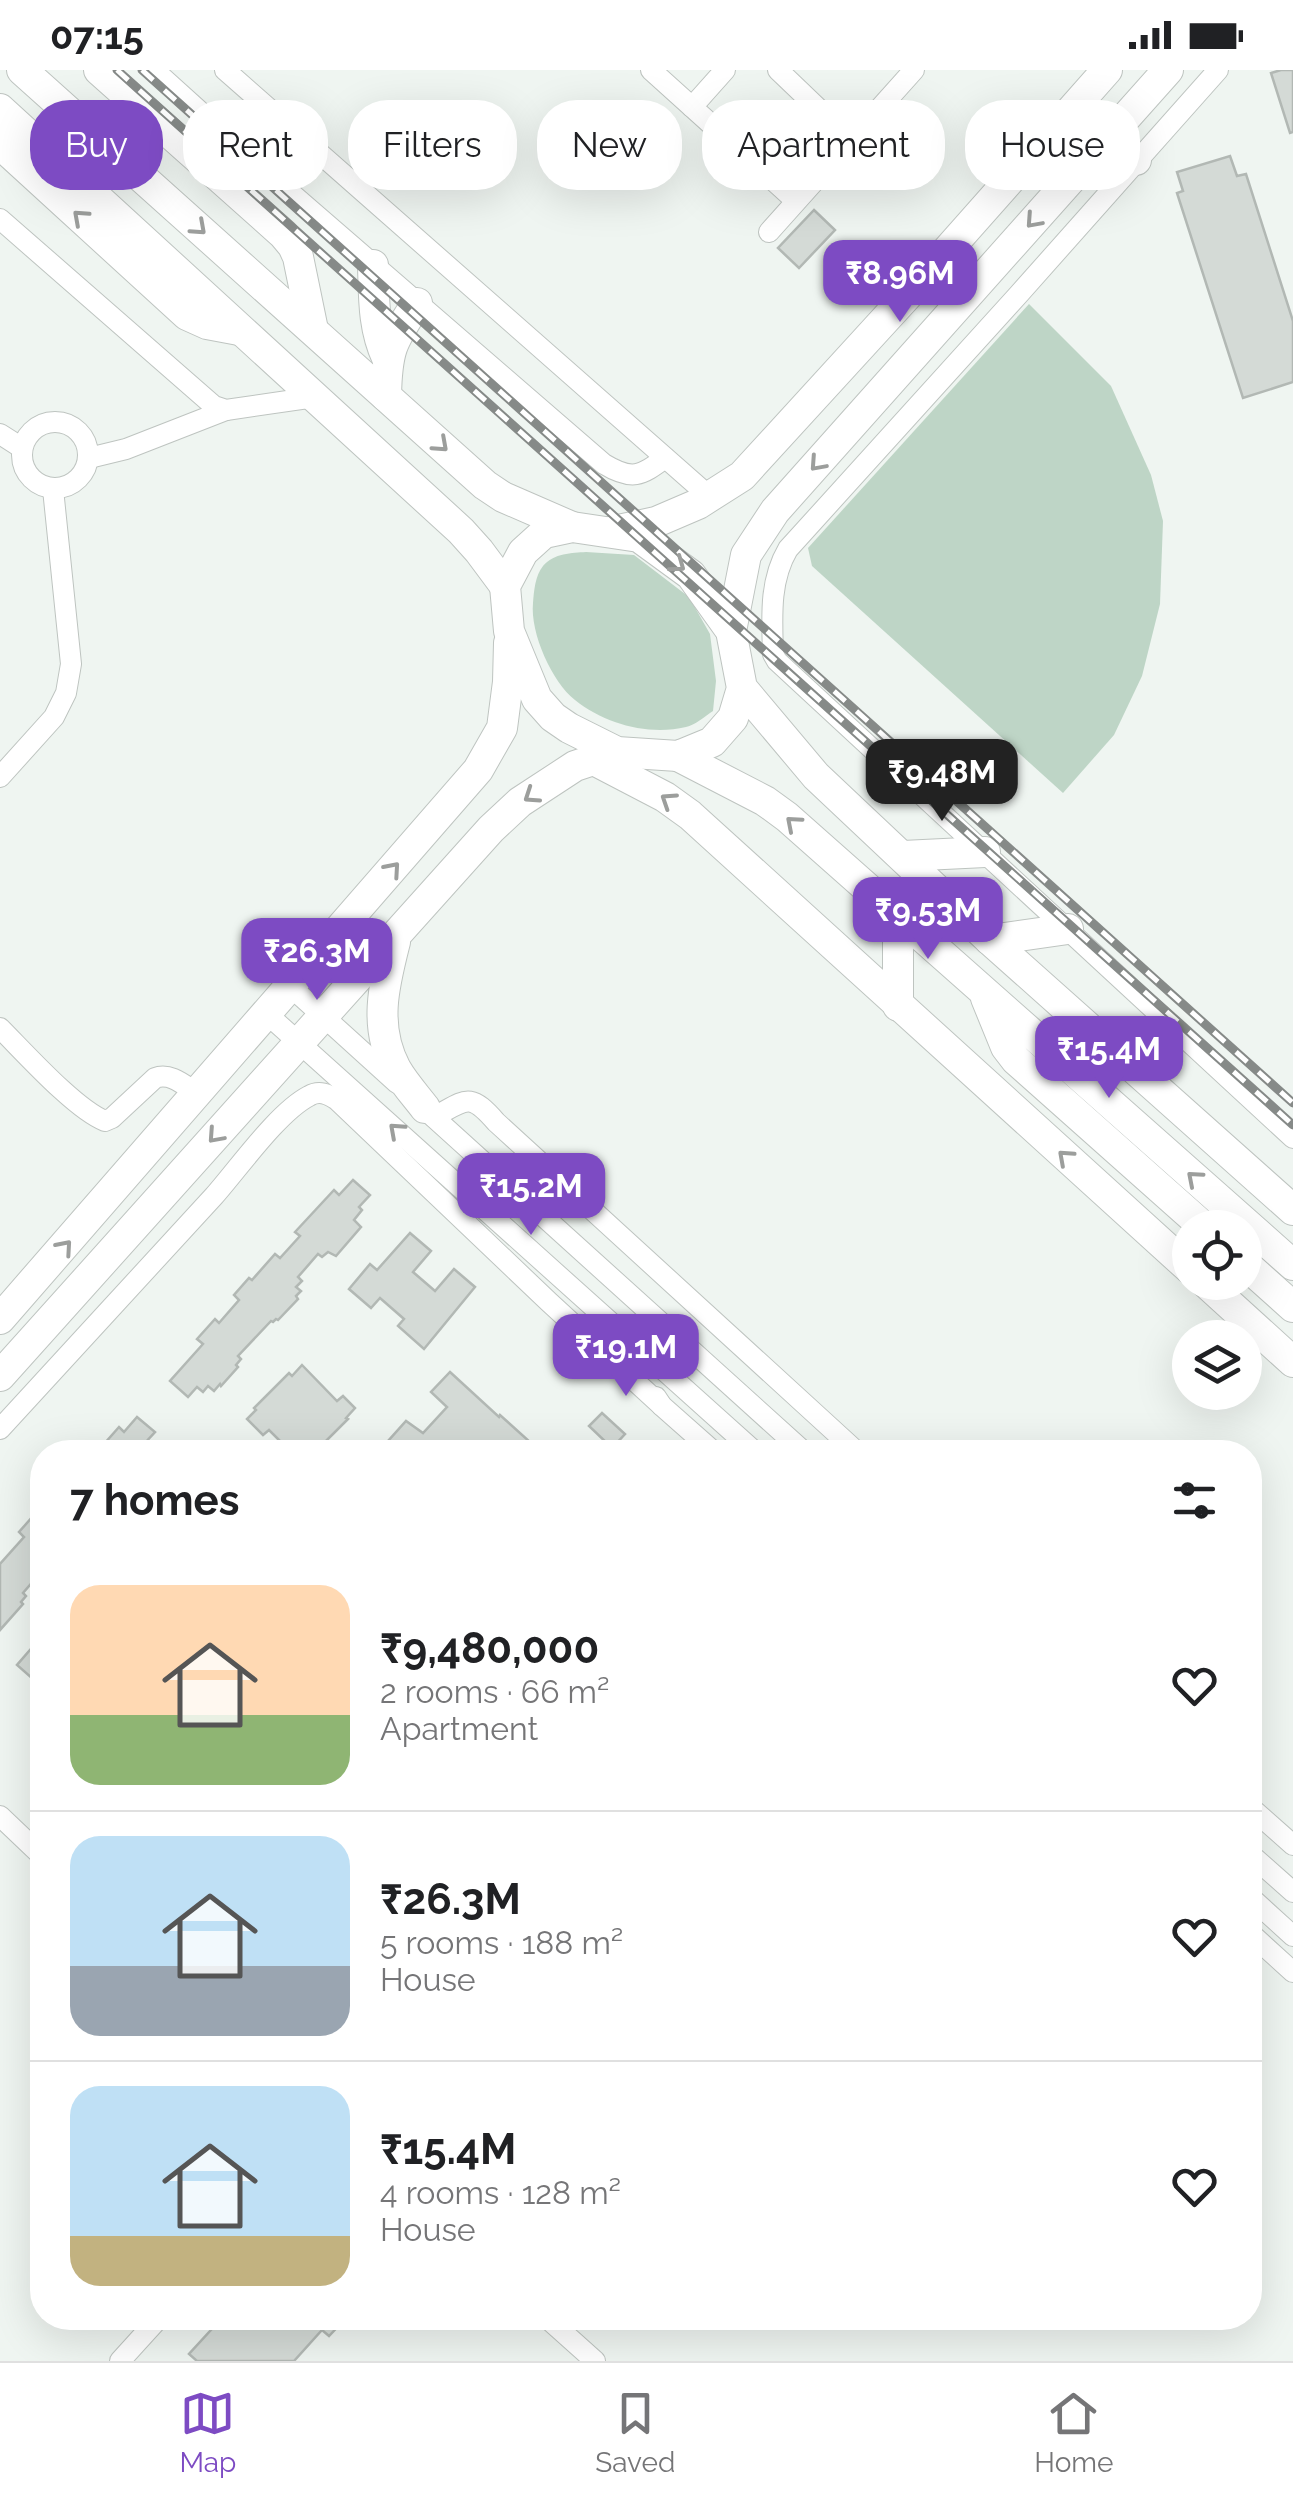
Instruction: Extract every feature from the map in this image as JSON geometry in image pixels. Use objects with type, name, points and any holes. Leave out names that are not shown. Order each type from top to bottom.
[{"type":"street","points":[[22,70],[485,485],[572,527],[639,537],[691,575],[731,631]]},
{"type":"street","points":[[100,70],[294,246],[313,330]]},
{"type":"street","points":[[154,70],[604,464],[631,476],[645,473],[665,458]]},
{"type":"street","points":[[225,70],[710,496]]},
{"type":"street","points":[[651,70],[796,201]]},
{"type":"street","points":[[692,107],[725,70]]},
{"type":"street","points":[[778,70],[809,100]]},
{"type":"street","points":[[606,532],[656,522],[698,504],[742,476],[1107,70]]},
{"type":"street","points":[[1140,102],[1168,70]]},
{"type":"street","points":[[1140,156],[1218,70]]},
{"type":"street","points":[[886,100],[912,71]]},
{"type":"street","points":[[0,110],[461,532],[506,586]]},
{"type":"street","points":[[0,144],[187,314],[207,324],[242,330]]},
{"type":"street","points":[[768,232],[806,190]]},
{"type":"street","points":[[0,1376],[491,829],[520,802],[575,766],[606,756],[678,756],[712,742],[733,718],[742,688],[731,631],[746,555],[760,531],[1062,190]]},
{"type":"street","points":[[1110,190],[788,549],[777,570],[772,624],[774,658],[1293,1138]]},
{"type":"street","points":[[0,218],[207,402],[226,410]]},
{"type":"street","points":[[373,265],[374,323],[387,358]]},
{"type":"street","points":[[386,396],[387,358],[395,337],[417,303]]},
{"type":"street","points":[[88,458],[126,449],[226,410],[315,397]]},
{"type":"street","points":[[56,422],[67,424],[84,438],[86,468],[73,484],[53,489],[42,486],[25,470],[22,448],[34,429],[56,422]]},
{"type":"street","points":[[0,434],[22,448]]},
{"type":"street","points":[[0,777],[54,717],[66,693],[71,664],[53,489]]},
{"type":"street","points":[[0,1319],[478,770],[502,728],[508,682],[506,586],[523,552],[544,533],[572,527]]},
{"type":"street","points":[[509,631],[537,699],[545,708],[690,815],[1172,1253]]},
{"type":"street","points":[[742,688],[816,776],[990,940],[1293,1210]]},
{"type":"street","points":[[678,756],[766,800],[1293,1265]]},
{"type":"street","points":[[902,856],[985,852]]},
{"type":"street","points":[[898,918],[898,1006]]},
{"type":"street","points":[[990,940],[1068,930]]},
{"type":"street","points":[[396,934],[382,990],[384,1032],[396,1068],[429,1113]]},
{"type":"street","points":[[291,987],[791,1440]]},
{"type":"street","points":[[984,994],[1006,1047],[1016,1060],[1185,1210]]},
{"type":"street","points":[[268,1014],[742,1440]]},
{"type":"street","points":[[0,1028],[67,1094],[105,1121],[161,1076],[169,1076],[198,1094]]},
{"type":"street","points":[[257,1090],[285,1114]]},
{"type":"street","points":[[0,1429],[285,1114],[318,1093],[338,1100],[534,1288],[700,1440]]},
{"type":"street","points":[[429,1113],[465,1100],[484,1109],[844,1440]]},
{"type":"street","points":[[1262,1279],[1293,1307]]},
{"type":"street","points":[[1225,1300],[1293,1362]]},
{"type":"street","points":[[588,1302],[662,1406]]},
{"type":"street","points":[[26,1348],[52,1372]]},
{"type":"street","points":[[0,1816],[30,1845]]},
{"type":"street","points":[[1262,1818],[1293,1845]]},
{"type":"street","points":[[1262,1865],[1293,1892]]},
{"type":"street","points":[[1262,1909],[1293,1936]]},
{"type":"street","points":[[1262,1944],[1293,1972]]},
{"type":"street","points":[[120,2361],[148,2330]]},
{"type":"street","points":[[561,2330],[596,2361]]},
{"type":"green space","points":[[1029,304],[1111,386],[1151,475],[1163,521],[1160,604],[1142,676],[1114,735],[1063,793],[812,566],[808,548]]},
{"type":"green space","points":[[586,552],[634,555],[689,597],[710,634],[716,681],[713,711],[686,727],[643,729],[600,716],[566,692],[539,642],[533,615],[534,589],[538,574],[552,558]]},
{"type":"building","points":[[1293,70],[1290,133],[1271,73]]},
{"type":"building","points":[[1230,156],[1237,176],[1246,174],[1293,321],[1293,382],[1243,398],[1177,193],[1183,191],[1177,172]]},
{"type":"building","points":[[814,210],[835,230],[799,268],[778,248]]},
{"type":"building","points":[[353,1180],[370,1195],[354,1220],[361,1227],[336,1256],[328,1252],[322,1257],[318,1254],[298,1277],[302,1281],[296,1287],[301,1291],[298,1299],[238,1356],[238,1367],[221,1386],[214,1391],[208,1386],[203,1392],[197,1387],[188,1397],[170,1381],[203,1344],[197,1339],[215,1319],[219,1323],[239,1300],[234,1295],[249,1278],[252,1280],[275,1254],[280,1258],[300,1236],[295,1232],[334,1190],[339,1195]]},
{"type":"building","points":[[410,1233],[431,1251],[413,1272],[435,1291],[454,1269],[475,1287],[424,1349],[398,1326],[404,1319],[380,1298],[371,1308],[349,1289],[370,1264],[377,1270]]},
{"type":"building","points":[[302,1365],[337,1401],[343,1396],[355,1408],[327,1440],[279,1440],[269,1430],[263,1435],[247,1419],[289,1373],[292,1376]]},
{"type":"building","points":[[450,1372],[528,1440],[389,1440],[406,1421],[423,1433],[447,1407],[431,1392]]},
{"type":"building","points":[[602,1413],[625,1434],[619,1440],[604,1440],[589,1426]]},
{"type":"building","points":[[137,1417],[155,1432],[148,1440],[108,1440],[119,1427],[124,1432]]},
{"type":"building","points":[[30,1520],[30,1585],[23,1593],[23,1604],[0,1630],[0,1564],[24,1537],[19,1532]]},
{"type":"building","points":[[30,1650],[30,1676],[17,1665]]},
{"type":"building","points":[[211,2330],[322,2330],[294,2361],[197,2361],[189,2354]]},
{"type":"railway","points":[[117,70],[1293,1125]]},
{"type":"railway","points":[[142,70],[1293,1103]]}]
